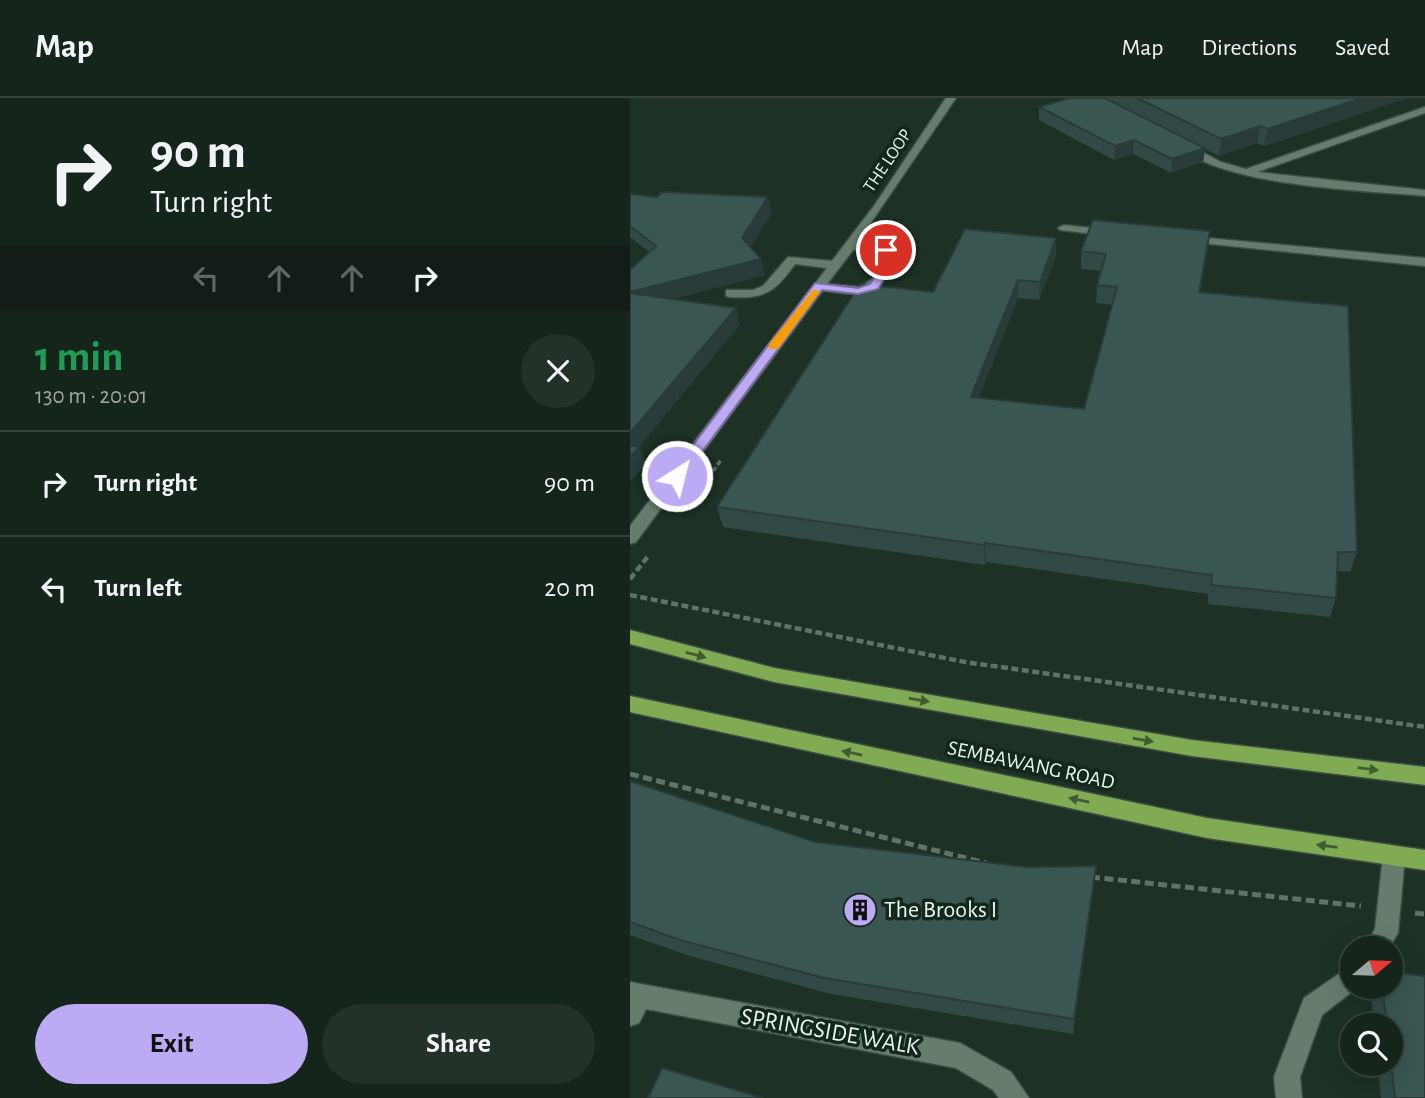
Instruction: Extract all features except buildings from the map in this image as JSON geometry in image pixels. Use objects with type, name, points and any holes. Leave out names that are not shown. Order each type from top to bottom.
[{"type":"main road","name":"SEMBAWANG ROAD","points":[[630,637],[774,675],[1178,746],[1425,776]]},
{"type":"main road","name":"SEMBAWANG ROAD","points":[[635,707],[1207,828],[1425,860]]},
{"type":"street","name":"THE LOOP","points":[[630,538],[878,208],[947,98]]},
{"type":"street","points":[[1246,173],[1425,110]]},
{"type":"street","points":[[1171,139],[1217,164],[1246,173],[1425,193]]},
{"type":"street","points":[[1064,228],[1119,233]]},
{"type":"street","points":[[1175,239],[1425,262]]},
{"type":"street","points":[[819,286],[866,290],[874,286],[893,258],[886,250],[849,246]]},
{"type":"street","points":[[730,293],[752,296],[770,290],[792,260],[835,265]]},
{"type":"street","points":[[1384,936],[1394,856]]},
{"type":"street","points":[[1289,1098],[1287,1077],[1313,1007],[1340,986]]},
{"type":"street","name":"SPRINGSIDE WALK","points":[[633,1002],[960,1056],[1002,1081],[1016,1098]]},
{"type":"path","points":[[630,595],[965,662],[1425,727]]},
{"type":"path","points":[[630,774],[995,865]]},
{"type":"path","points":[[1076,876],[1425,914]]},
{"type":"slow traffic","points":[[774,347],[814,292]]},
{"type":"place","name":"The Brooks I","points":[[860,910]]},
{"type":"route","points":[[677,476],[819,286],[858,291],[874,286],[893,258],[886,250]]}]
